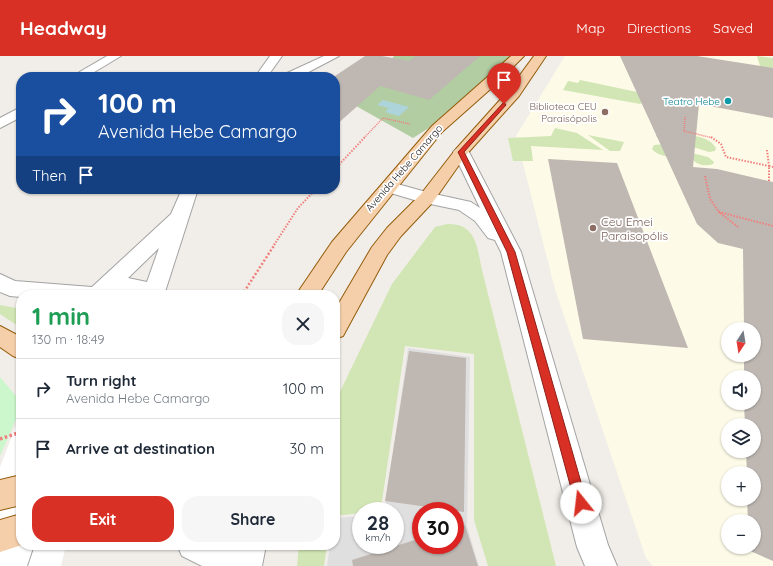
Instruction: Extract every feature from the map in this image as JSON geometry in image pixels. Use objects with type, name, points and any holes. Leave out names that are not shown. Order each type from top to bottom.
[{"type":"main road","name":"Avenida Hebe Camargo","points":[[310,290],[339,247],[368,210],[390,187],[437,129],[491,82],[518,56]]},
{"type":"main road","points":[[340,321],[380,252],[394,232],[427,198],[461,152],[514,93],[540,56]]},
{"type":"main road","points":[[0,335],[16,346]]},
{"type":"main road","points":[[0,495],[16,491]]},
{"type":"main road","points":[[0,536],[16,531]]},
{"type":"street","points":[[86,72],[114,56]]},
{"type":"street","points":[[265,72],[276,56]]},
{"type":"street","points":[[299,72],[333,56]]},
{"type":"street","points":[[0,124],[16,114]]},
{"type":"street","points":[[461,152],[511,252],[593,547],[601,566]]},
{"type":"street","points":[[390,187],[427,198],[465,206],[481,217],[511,252]]},
{"type":"street","points":[[155,290],[188,194]]},
{"type":"street","points":[[99,290],[154,242],[180,214]]},
{"type":"street","points":[[0,281],[10,288],[38,290]]},
{"type":"street","points":[[105,290],[126,285],[145,290]]},
{"type":"street","points":[[11,566],[17,550]]},
{"type":"street","points":[[203,550],[237,566]]},
{"type":"street","points":[[246,566],[249,550]]},
{"type":"path","points":[[685,117],[684,131],[713,138],[724,149],[726,157],[773,167]]},
{"type":"path","points":[[340,164],[383,118],[437,129]]},
{"type":"path","points":[[767,150],[769,181]]},
{"type":"path","points":[[705,176],[710,199],[719,212],[738,227]]},
{"type":"path","points":[[245,290],[298,208],[311,194]]},
{"type":"path","points":[[719,212],[773,226]]},
{"type":"path","points":[[0,439],[16,434]]},
{"type":"shaded area","points":[[565,56],[773,56],[773,566],[653,566],[646,558],[555,289],[516,136]]},
{"type":"shaded area","points":[[408,348],[470,357],[467,526],[479,566],[327,566],[329,550],[340,550],[340,518],[352,517],[352,554],[404,554],[404,502],[386,502]]},
{"type":"green space","points":[[394,56],[512,56],[481,95],[413,138],[356,106]]},
{"type":"green space","points":[[757,56],[773,58],[773,69],[760,66]]},
{"type":"green space","points":[[580,80],[656,96],[640,104],[563,90],[568,81],[578,83]]},
{"type":"green space","points":[[555,128],[577,133],[603,150],[531,146],[533,161],[513,161],[508,138],[551,136]]},
{"type":"green space","points":[[656,132],[698,136],[706,139],[716,148],[715,151],[709,152],[693,147],[692,153],[708,157],[714,162],[713,164],[701,165],[691,158],[670,157],[656,152],[652,149],[654,145],[664,144],[656,136]]},
{"type":"green space","points":[[588,135],[624,142],[620,151],[610,151]]},
{"type":"green space","points":[[447,224],[457,225],[470,232],[474,238],[556,566],[488,566],[474,520],[474,354],[405,346],[382,502],[352,502],[352,514],[340,515],[340,392],[392,284],[435,227]]},
{"type":"green space","points":[[0,305],[16,308],[16,325],[0,314]]},
{"type":"green space","points":[[0,377],[16,396],[16,419],[0,456]]},
{"type":"green space","points":[[299,550],[326,550],[324,566],[297,566]]},
{"type":"water","points":[[383,100],[409,107],[399,116],[385,112],[389,108],[377,105]]},
{"type":"pier","points":[[16,426],[16,550],[65,550],[61,566],[0,566],[0,467]]},
{"type":"building","points":[[365,56],[382,56],[409,61],[416,56],[480,56],[429,100],[380,86],[340,122],[340,73]]},
{"type":"building","points":[[620,56],[697,56],[773,68],[773,118],[699,104],[693,167],[717,169],[773,182],[773,561],[757,554],[761,554],[761,514],[748,514],[747,506],[761,506],[761,466],[747,466],[746,458],[761,458],[761,418],[745,418],[744,410],[761,410],[761,370],[744,370],[744,362],[761,362],[761,322],[744,322],[743,249],[718,243],[697,224]]},
{"type":"building","points":[[548,159],[617,163],[688,348],[583,339]]},
{"type":"building","points":[[409,351],[466,358],[464,512],[464,502],[412,502],[412,505],[404,504],[404,502],[385,501]]},
{"type":"building","points":[[464,525],[478,566],[353,566],[352,560],[371,554],[404,554],[404,543],[412,541],[412,554],[464,554]]},
{"type":"place","name":"Teatro Hebe","points":[[728,101]]},
{"type":"place","name":"Biblioteca CEU Paraisópolis","points":[[605,112]]},
{"type":"place","name":"Ceu Emei Paraisopólis","points":[[593,228]]},
{"type":"route","points":[[504,104],[461,152],[511,252],[581,503]]}]
